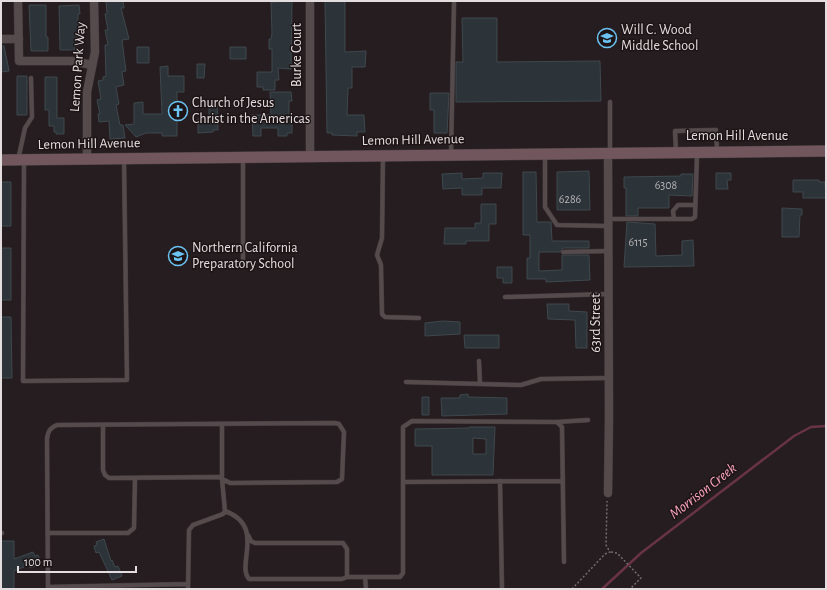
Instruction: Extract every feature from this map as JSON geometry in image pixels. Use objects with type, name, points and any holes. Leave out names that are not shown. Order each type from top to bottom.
[{"type":"street","points":[[18,1],[19,61],[72,61],[92,65]]},
{"type":"street","name":"Lemon Park Way","points":[[87,159],[87,92],[95,52],[94,1]]},
{"type":"street","name":"Burke Court","points":[[310,1],[310,156]]},
{"type":"street","points":[[1,39],[18,39]]},
{"type":"street","name":"Lemon Hill Avenue","points":[[1,160],[697,151],[826,151]]},
{"type":"street","name":"63rd Street","points":[[608,493],[609,153]]},
{"type":"lane","points":[[451,154],[454,2]]},
{"type":"lane","points":[[31,78],[32,117],[25,128],[21,160],[23,381],[127,380],[124,159]]},
{"type":"lane","points":[[609,153],[610,102]]},
{"type":"lane","points":[[676,152],[675,131],[716,130],[717,151]]},
{"type":"lane","points":[[544,153],[545,207],[558,225],[692,219],[695,217],[697,151]]},
{"type":"lane","points":[[383,155],[382,238],[377,255],[381,265],[382,314],[385,317],[419,318]]},
{"type":"lane","points":[[243,157],[243,259]]},
{"type":"lane","points":[[674,219],[673,211],[678,205],[695,205]]},
{"type":"lane","points":[[563,252],[608,251]]},
{"type":"lane","points":[[506,297],[609,294]]},
{"type":"lane","points":[[479,361],[480,384]]},
{"type":"lane","points":[[406,382],[521,385],[541,379],[609,378]]},
{"type":"lane","points":[[248,535],[246,573],[249,579],[342,579],[346,577],[400,577],[403,573],[403,427],[407,423],[412,421],[557,422],[588,420]]},
{"type":"lane","points":[[557,422],[562,427],[564,562]]},
{"type":"lane","points":[[103,425],[103,470],[105,475],[109,478],[219,477],[230,483],[340,481],[343,476],[344,432],[343,427],[335,423],[57,425],[47,432],[48,588],[188,586],[189,530],[193,525],[223,514],[225,511]]},
{"type":"lane","points":[[222,424],[222,479],[225,511]]},
{"type":"lane","points":[[48,533],[128,533],[132,531],[134,528],[135,478]]},
{"type":"lane","points":[[500,481],[502,589]]},
{"type":"lane","points":[[403,482],[563,481]]},
{"type":"lane","points":[[225,511],[238,518],[251,541],[255,543],[344,543],[348,549],[346,577]]},
{"type":"lane","points":[[365,577],[366,589]]},
{"type":"path","points":[[608,493],[606,544],[610,552]]},
{"type":"path","points":[[572,589],[605,554],[610,552],[617,553],[641,578],[630,589]]},
{"type":"building","points":[[106,1],[123,1],[124,8],[121,8],[129,39],[122,40],[126,71],[122,72],[124,85],[116,87],[119,104],[116,105],[120,125],[123,125],[125,138],[110,139],[109,121],[99,122],[98,114],[100,114],[97,100],[101,99],[98,81],[103,80],[103,77],[106,76],[105,45],[108,45],[105,30],[108,30],[105,14],[107,14]]},
{"type":"building","points":[[292,1],[291,69],[278,68],[279,80],[275,80],[275,90],[263,90],[263,87],[257,87],[257,72],[272,72],[272,49],[269,49],[269,39],[271,39],[272,33],[271,2]]},
{"type":"building","points":[[325,1],[345,1],[345,52],[366,51],[365,67],[352,67],[352,88],[348,88],[347,115],[364,115],[365,132],[357,132],[357,136],[332,135],[332,133],[327,133]]},
{"type":"building","points":[[29,5],[46,5],[46,37],[48,37],[48,51],[31,51]]},
{"type":"building","points":[[79,5],[80,14],[78,14],[78,46],[75,46],[75,50],[60,50],[59,6]]},
{"type":"building","points":[[462,18],[497,18],[497,62],[600,61],[601,101],[456,102],[456,62],[463,62]]},
{"type":"building","points":[[1,46],[4,46],[9,71],[1,72]]},
{"type":"building","points":[[137,47],[149,47],[149,63],[137,63]]},
{"type":"building","points":[[230,47],[246,47],[246,59],[230,59]]},
{"type":"building","points":[[197,64],[205,64],[204,78],[197,78]]},
{"type":"building","points":[[168,66],[168,76],[184,76],[184,92],[177,92],[177,136],[162,136],[162,133],[146,133],[136,137],[125,125],[134,124],[134,103],[143,102],[143,114],[162,114],[160,67]]},
{"type":"building","points":[[17,76],[27,76],[27,115],[17,115]]},
{"type":"building","points":[[45,77],[57,77],[57,118],[64,118],[64,134],[56,134],[56,132],[54,132],[54,126],[49,126],[49,110],[45,110]]},
{"type":"building","points":[[270,92],[291,92],[292,101],[289,101],[289,116],[292,116],[292,133],[287,133],[287,136],[278,136],[278,128],[261,128],[261,136],[253,136],[252,115],[271,115]]},
{"type":"building","points":[[430,93],[449,93],[447,133],[434,133],[434,110],[430,110]]},
{"type":"building","points":[[209,102],[217,102],[218,130],[213,130],[213,132],[198,133],[198,119],[209,118]]},
{"type":"building","points":[[589,171],[590,210],[557,210],[557,172]]},
{"type":"building","points":[[523,172],[536,172],[537,222],[551,222],[552,241],[589,241],[589,248],[563,248],[560,252],[539,252],[539,271],[562,270],[562,255],[589,255],[590,280],[546,282],[546,279],[527,279],[527,258],[530,258],[530,235],[523,235]]},
{"type":"building","points":[[462,173],[462,179],[483,178],[483,173],[502,173],[501,188],[482,188],[482,195],[462,195],[462,188],[443,189],[442,174]]},
{"type":"building","points":[[716,173],[731,173],[731,180],[727,180],[728,189],[716,189]]},
{"type":"building","points":[[681,174],[693,174],[692,196],[669,195],[669,208],[638,208],[638,216],[626,216],[626,188],[624,188],[624,177],[681,176]]},
{"type":"building","points":[[793,180],[819,180],[819,182],[825,182],[826,198],[803,198],[803,192],[793,192]]},
{"type":"building","points":[[1,182],[11,182],[11,226],[1,226]]},
{"type":"building","points":[[481,204],[496,204],[496,224],[489,224],[489,241],[466,241],[466,244],[444,244],[445,228],[475,228],[475,223],[481,223]]},
{"type":"building","points":[[782,208],[802,209],[802,215],[800,215],[799,237],[782,237]]},
{"type":"building","points":[[627,222],[655,224],[656,256],[682,255],[682,241],[693,240],[694,266],[624,267]]},
{"type":"building","points":[[1,248],[11,248],[11,300],[1,300]]},
{"type":"building","points":[[497,267],[512,267],[512,283],[503,283],[503,278],[497,278]]},
{"type":"building","points":[[547,304],[569,304],[569,311],[587,312],[587,348],[576,348],[575,320],[548,319]]},
{"type":"building","points":[[1,317],[11,317],[12,378],[1,378]]},
{"type":"building","points":[[443,321],[460,322],[460,334],[425,336],[425,323]]},
{"type":"building","points":[[464,335],[499,335],[499,348],[465,348]]},
{"type":"building","points":[[468,394],[468,397],[507,398],[507,414],[442,416],[441,398],[460,398],[460,395]]},
{"type":"building","points":[[422,397],[429,397],[429,415],[422,415]]},
{"type":"building","points":[[495,427],[493,475],[432,475],[432,446],[415,446],[415,429]],"holes":[[[473,438],[486,439],[486,454],[473,454]]]},
{"type":"building","points":[[104,539],[111,561],[112,560],[115,567],[118,566],[122,576],[112,580],[99,552],[96,553],[94,546],[97,545],[96,542]]},
{"type":"building","points":[[1,541],[14,541],[14,559],[33,552],[35,556],[38,555],[41,562],[38,563],[39,565],[30,568],[29,565],[14,571],[14,589],[1,589]]},
{"type":"waterway","name":"Morrison Creek","points":[[602,589],[641,553],[794,436],[811,427],[826,426]]},
{"type":"place","name":"Will C. Wood Middle School","points":[[607,38]]},
{"type":"place","name":"Church of Jesus Christ in the Americas","points":[[178,111]]},
{"type":"place","name":"Northern California Preparatory School","points":[[178,256]]}]
